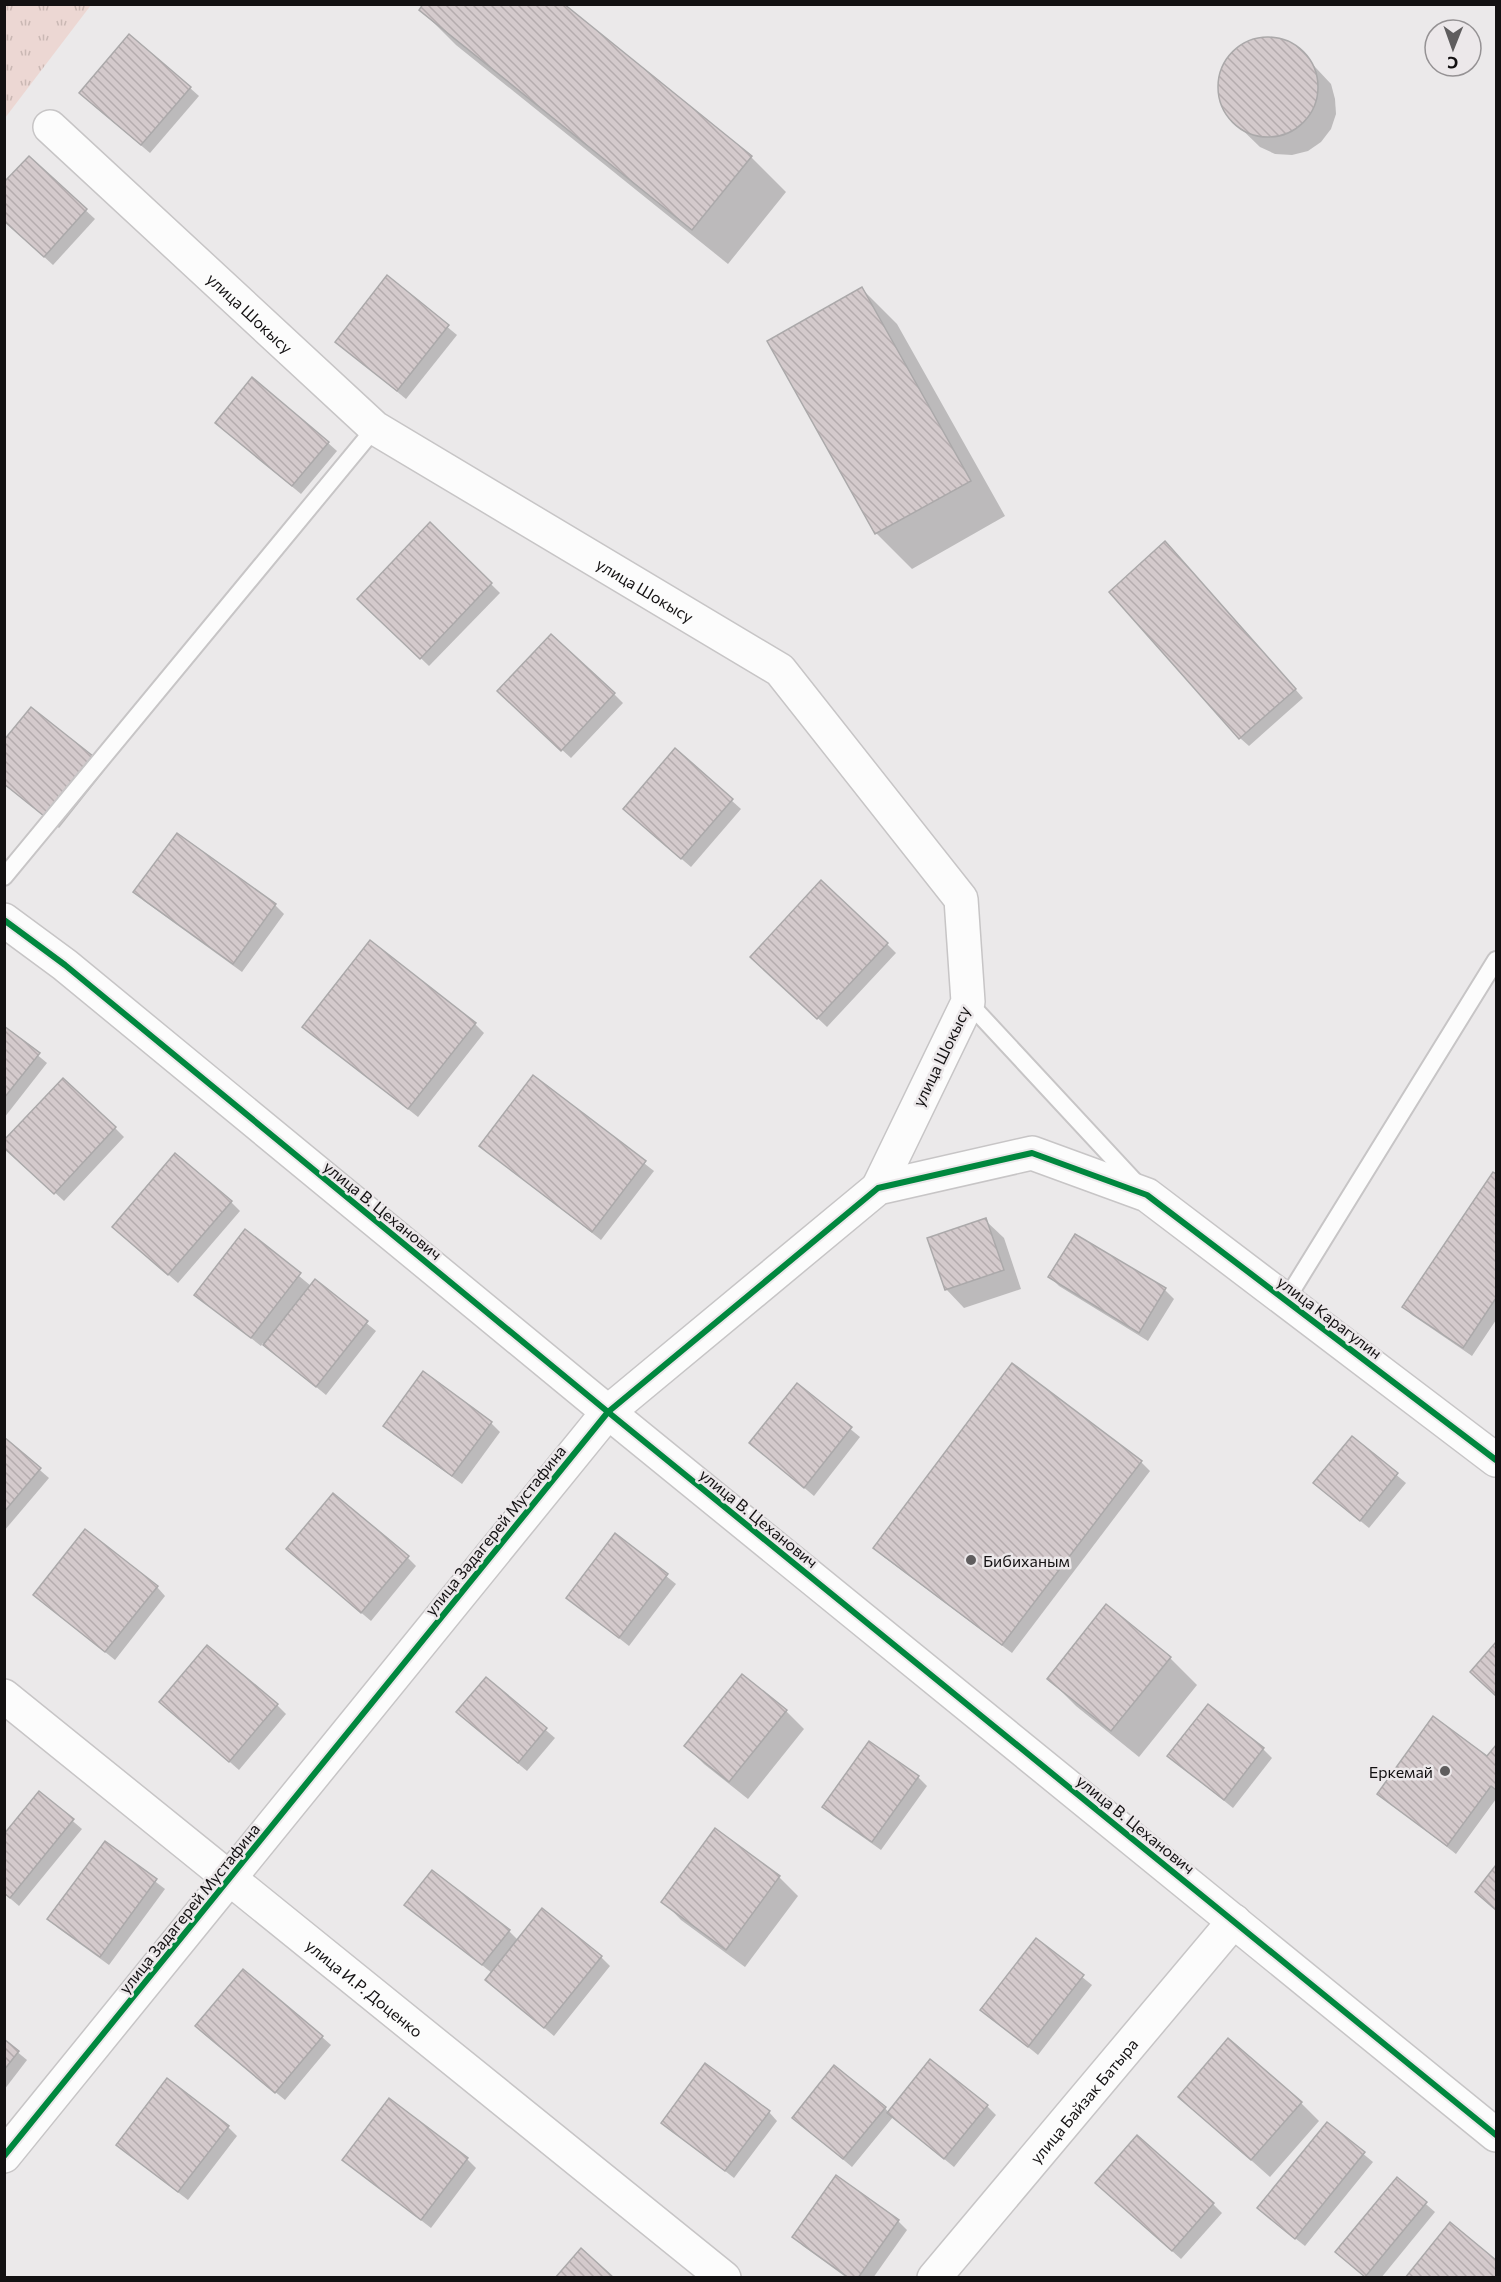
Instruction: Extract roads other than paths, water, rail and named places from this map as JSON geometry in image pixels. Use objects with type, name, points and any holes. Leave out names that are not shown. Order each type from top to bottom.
[{"type":"street","name":"улица Шокысу","points":[[50,128],[375,428],[780,670],[961,899],[968,1002],[878,1188]]},
{"type":"street","name":"улица В. Цеханович","points":[[8,929],[65,965],[608,1412],[1497,2135]]},
{"type":"street","name":"улица Задагерей Мустафина","points":[[4,2156],[608,1412],[878,1188],[1032,1153],[1147,1195]]},
{"type":"street","name":"улица Карагулин","points":[[1147,1195],[1497,1460]]},
{"type":"street","name":"улица И.Р. Доценко","points":[[4,1696],[724,2277]]},
{"type":"street","name":"улица Байзак Батыра","points":[[934,2277],[1233,1921]]},
{"type":"lane","points":[[4,877],[375,428]]},
{"type":"lane","points":[[1286,1300],[1497,960]]},
{"type":"lane","points":[[968,1002],[1147,1195]]},
{"type":"place","name":"Бибиханым","points":[[971,1560]]},
{"type":"place","name":"Еркемай","points":[[1445,1771]]}]
